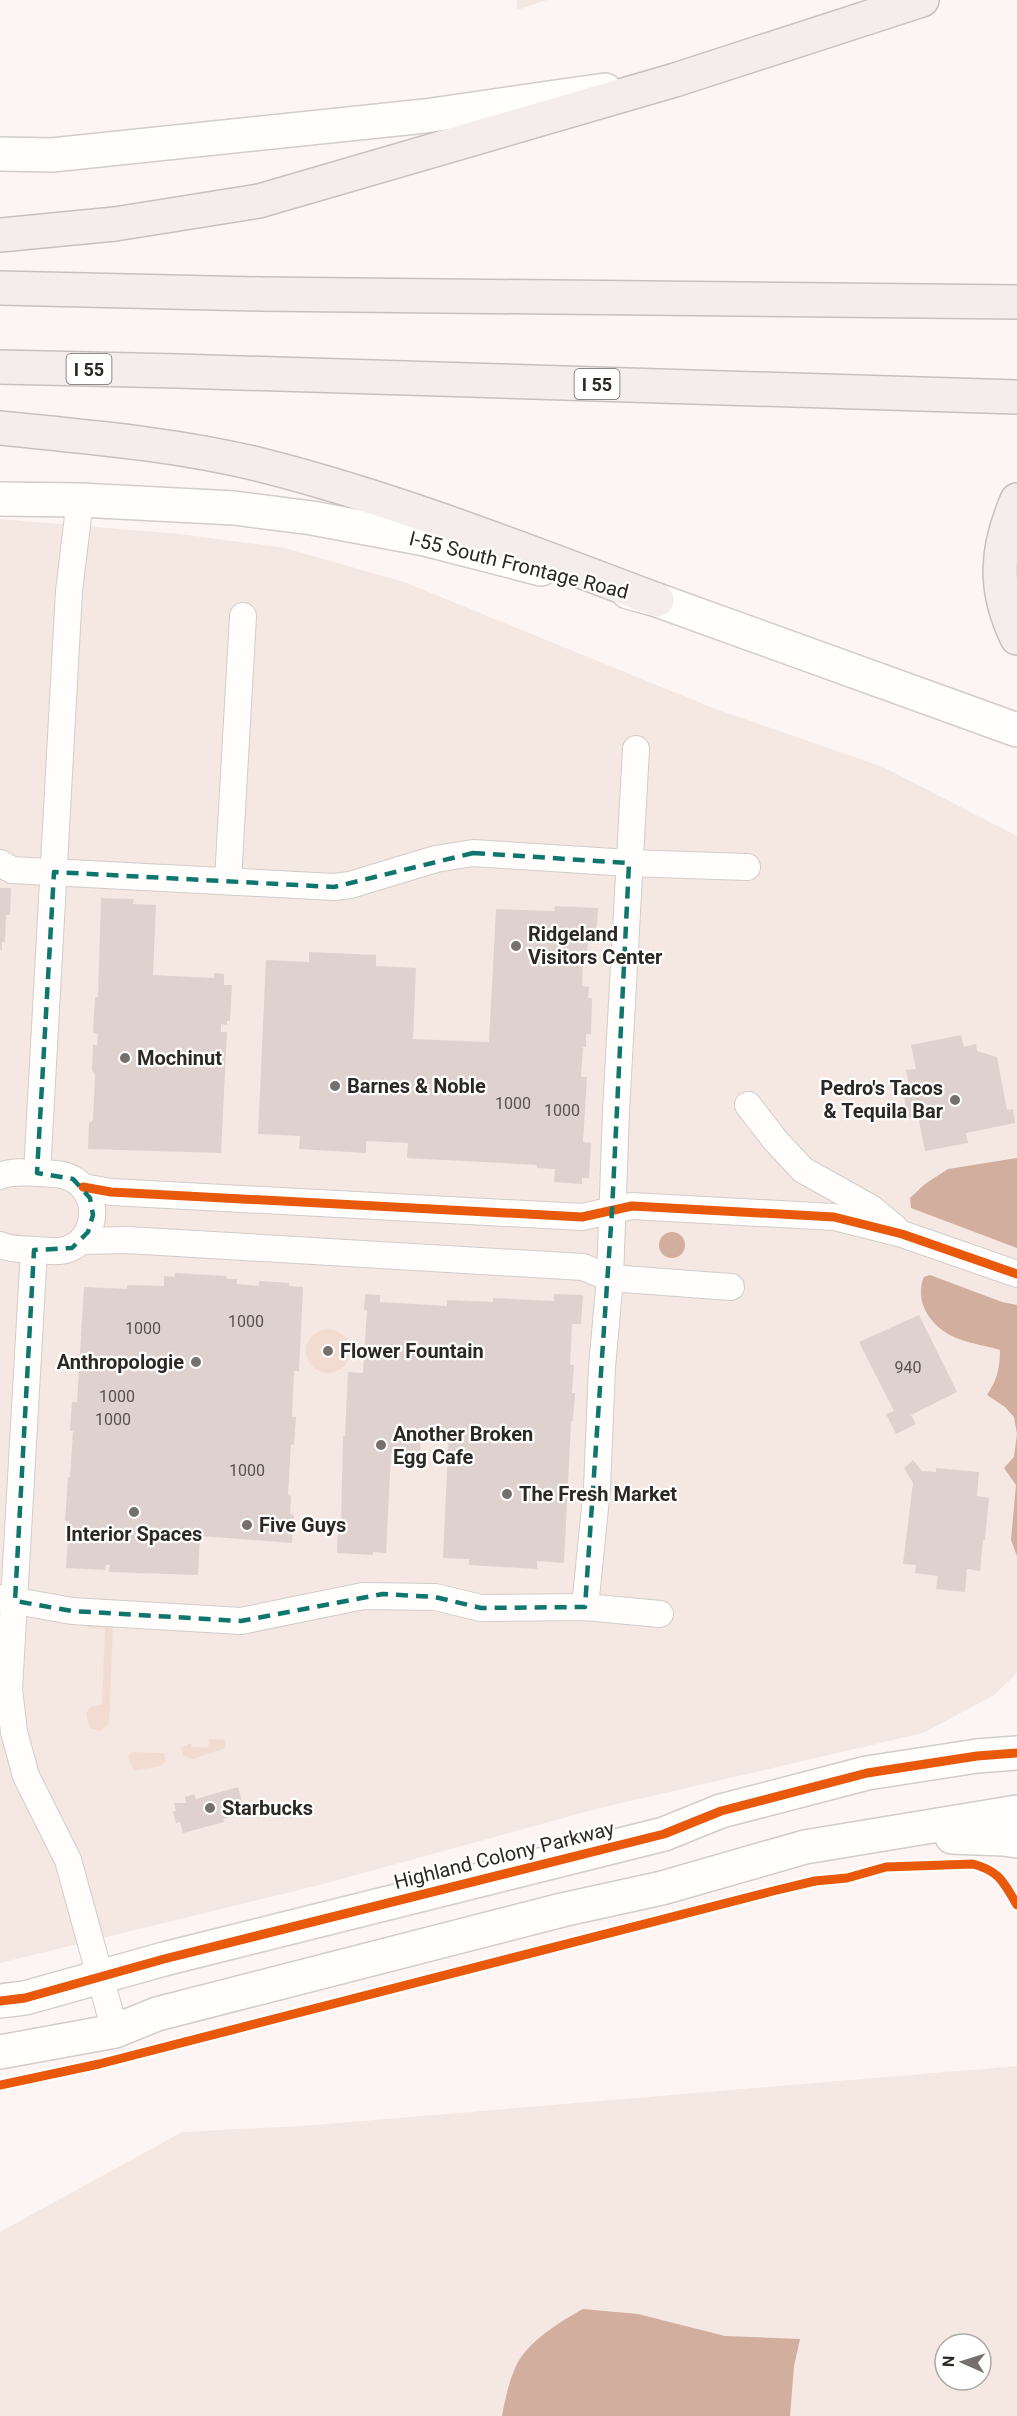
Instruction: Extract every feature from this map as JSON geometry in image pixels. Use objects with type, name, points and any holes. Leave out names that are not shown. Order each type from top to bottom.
[{"type":"highway","points":[[0,235],[115,224],[259,201],[675,80],[922,0]]},
{"type":"highway","points":[[0,288],[261,294],[1017,302]]},
{"type":"highway","name":"I 55","points":[[0,367],[202,371],[1017,397]]},
{"type":"highway","points":[[0,428],[128,440],[260,465],[421,513],[657,600]]},
{"type":"highway","points":[[1017,500],[1007,524],[1001,548],[1000,575],[1003,602],[1017,638]]},
{"type":"street","points":[[0,154],[52,155],[426,116],[675,80]]},
{"type":"street","name":"I-55 South Frontage Road","points":[[0,499],[80,500],[234,508],[312,518],[425,539],[657,600],[1017,730]]},
{"type":"street","points":[[37,1173],[69,591],[80,500]]},
{"type":"street","points":[[228,880],[243,616]]},
{"type":"street","points":[[585,1607],[597,1488],[602,1367],[610,1278],[636,749]]},
{"type":"street","points":[[0,863],[12,870],[334,887],[350,885],[436,859],[473,853],[629,864],[747,867]]},
{"type":"street","points":[[748,1105],[802,1170],[871,1208],[902,1234]]},
{"type":"street","points":[[0,1176],[14,1173],[37,1173],[61,1175],[73,1179],[83,1187],[90,1198],[93,1215],[87,1232],[72,1248],[60,1251],[34,1250],[14,1249],[0,1245]]},
{"type":"street","points":[[83,1187],[111,1192],[582,1217],[632,1206],[834,1217],[902,1234],[1017,1274]]},
{"type":"street","points":[[81,1241],[127,1240],[583,1267],[610,1278],[731,1287]]},
{"type":"street","points":[[34,1250],[8,1599],[9,1689],[14,1732],[26,1776],[68,1860],[98,1978],[115,2031]]},
{"type":"street","points":[[8,1599],[72,1611],[241,1621],[383,1594],[435,1597],[481,1608],[585,1607],[660,1614]]},
{"type":"street","points":[[977,1756],[1017,1735]]},
{"type":"street","name":"Highland Colony Parkway","points":[[0,2001],[25,1998],[664,1834],[721,1811],[867,1773],[977,1756],[1017,1753]]},
{"type":"street","points":[[0,2052],[115,2031],[157,2014],[562,1910],[662,1888],[805,1847],[1017,1812]]},
{"type":"street","points":[[888,1834],[1004,1839],[1017,1842]]},
{"type":"highlighted area","points":[[473,853],[629,863],[612,1211],[585,1607],[481,1608],[435,1597],[383,1594],[241,1621],[72,1611],[15,1601],[34,1250],[72,1248],[88,1232],[93,1215],[90,1198],[73,1179],[37,1173],[54,872],[334,887]]},
{"type":"shaded area","points":[[517,0],[547,0],[517,10]]},
{"type":"shaded area","points":[[0,519],[180,534],[285,548],[404,582],[713,708],[883,767],[1017,836],[1017,1673],[994,1695],[923,1733],[596,1809],[323,1884],[0,1963]]},
{"type":"shaded area","points":[[1017,1158],[1017,1248],[911,1208],[910,1198],[925,1184],[948,1169]]},
{"type":"shaded area","points":[[672,1232],[681,1236],[685,1245],[681,1254],[672,1258],[663,1254],[659,1245],[663,1236]]},
{"type":"shaded area","points":[[930,1275],[1002,1302],[1017,1305],[1017,1434],[1014,1417],[1005,1407],[987,1395],[997,1374],[1000,1350],[959,1339],[941,1329],[934,1322],[923,1306],[921,1296],[924,1277]]},
{"type":"shaded area","name":"Flower Fountain","points":[[328,1329],[343,1336],[350,1351],[343,1366],[328,1373],[313,1366],[306,1351],[313,1336]]},
{"type":"shaded area","points":[[1017,1434],[1017,1556],[1011,1540],[1016,1485],[1004,1468],[1014,1457]]},
{"type":"shaded area","points":[[86,1619],[113,1623],[109,1723],[100,1731],[90,1728],[86,1714],[90,1707],[102,1705],[105,1629],[88,1628]]},
{"type":"shaded area","points":[[209,1739],[225,1740],[225,1748],[193,1759],[183,1756],[181,1748],[191,1743],[191,1747],[208,1748]]},
{"type":"shaded area","points":[[131,1752],[164,1753],[166,1761],[160,1766],[134,1771],[128,1757]]},
{"type":"shaded area","points":[[1017,2066],[1017,2416],[0,2416],[0,2232],[182,2132],[304,2126]]},
{"type":"shaded area","points":[[583,2309],[638,2314],[725,2336],[800,2339],[794,2366],[790,2416],[502,2416],[511,2378],[521,2357],[545,2333]]},
{"type":"building","points":[[0,888],[11,888],[10,915],[6,915],[5,942],[2,942],[2,950],[0,950]]},
{"type":"building","points":[[101,898],[134,899],[133,904],[156,905],[153,975],[214,978],[214,973],[224,974],[224,985],[232,985],[230,1021],[227,1021],[227,1025],[221,1024],[221,1032],[227,1032],[221,1153],[88,1149],[89,1123],[93,1120],[95,1075],[92,1070],[93,1045],[97,1045],[98,1034],[93,1033],[95,997],[98,997]]},
{"type":"building","points":[[555,906],[598,908],[596,942],[588,942],[587,955],[583,955],[582,986],[589,987],[588,998],[592,998],[591,1034],[586,1034],[581,1077],[587,1077],[583,1142],[591,1143],[589,1178],[582,1178],[582,1184],[554,1182],[555,1169],[537,1168],[537,1165],[407,1158],[408,1143],[366,1141],[366,1153],[299,1149],[300,1136],[258,1134],[266,960],[309,962],[309,952],[376,955],[376,966],[416,968],[413,1039],[489,1042],[496,909],[554,911]]},
{"type":"building","name":"Pedro's Tacos & Tequila Bar","points":[[961,1035],[964,1047],[976,1044],[977,1051],[997,1057],[1007,1110],[1013,1109],[1015,1123],[966,1133],[968,1143],[925,1151],[918,1116],[908,1118],[903,1091],[910,1090],[906,1070],[916,1069],[911,1045]]},
{"type":"building","points":[[175,1273],[227,1276],[226,1279],[237,1279],[237,1284],[259,1286],[259,1281],[289,1283],[289,1286],[303,1287],[299,1371],[294,1371],[292,1417],[296,1417],[294,1445],[291,1444],[288,1495],[291,1496],[290,1514],[294,1515],[292,1543],[200,1536],[198,1575],[109,1572],[110,1565],[106,1565],[105,1570],[66,1568],[69,1521],[65,1521],[73,1431],[70,1431],[72,1402],[77,1402],[84,1287],[127,1289],[127,1285],[164,1286],[164,1276],[175,1277]]},
{"type":"building","points":[[365,1294],[380,1295],[380,1302],[447,1306],[447,1300],[493,1302],[493,1298],[554,1301],[554,1294],[583,1295],[581,1324],[572,1324],[570,1365],[574,1365],[572,1393],[575,1393],[573,1421],[571,1421],[564,1563],[537,1561],[537,1569],[469,1565],[469,1559],[443,1558],[449,1430],[421,1428],[420,1455],[391,1453],[386,1553],[373,1552],[373,1555],[337,1553],[338,1524],[341,1524],[343,1436],[345,1436],[348,1372],[363,1373],[367,1310],[364,1310]]},
{"type":"building","points":[[919,1315],[957,1392],[911,1415],[916,1424],[896,1434],[886,1414],[894,1411],[859,1342]]},
{"type":"building","points":[[913,1460],[922,1471],[936,1472],[936,1468],[979,1472],[977,1496],[989,1498],[985,1540],[983,1540],[980,1571],[967,1569],[965,1592],[936,1589],[938,1576],[915,1573],[916,1565],[903,1564],[913,1483],[904,1468]]},
{"type":"building","name":"Starbucks","points":[[238,1787],[245,1813],[223,1819],[224,1822],[183,1833],[180,1822],[176,1823],[173,1812],[176,1811],[174,1803],[186,1803],[185,1797],[194,1794],[196,1799]]},
{"type":"cycle path","points":[[83,1187],[111,1192],[582,1217],[632,1206],[834,1217],[902,1234],[1017,1274]]},
{"type":"cycle path","points":[[0,2001],[25,1998],[164,1959],[664,1834],[721,1811],[867,1773],[977,1756],[1017,1753]]},
{"type":"cycle path","points":[[0,2085],[99,2064],[773,1891],[815,1881],[847,1878],[886,1867],[973,1864],[995,1874],[1017,1905]]},
{"type":"place","name":"Ridgeland Visitors Center","points":[[516,946]]},
{"type":"place","name":"Mochinut","points":[[125,1058]]},
{"type":"place","name":"Barnes & Noble","points":[[335,1086]]},
{"type":"place","name":"Pedro's Tacos & Tequila Bar","points":[[955,1100]]},
{"type":"place","name":"Flower Fountain","points":[[328,1351]]},
{"type":"place","name":"Anthropologie","points":[[196,1362]]},
{"type":"place","name":"Another Broken Egg Cafe","points":[[381,1445]]},
{"type":"place","name":"The Fresh Market","points":[[507,1494]]},
{"type":"place","name":"Interior Spaces","points":[[134,1512]]},
{"type":"place","name":"Five Guys","points":[[247,1525]]},
{"type":"place","name":"Starbucks","points":[[210,1808]]}]
